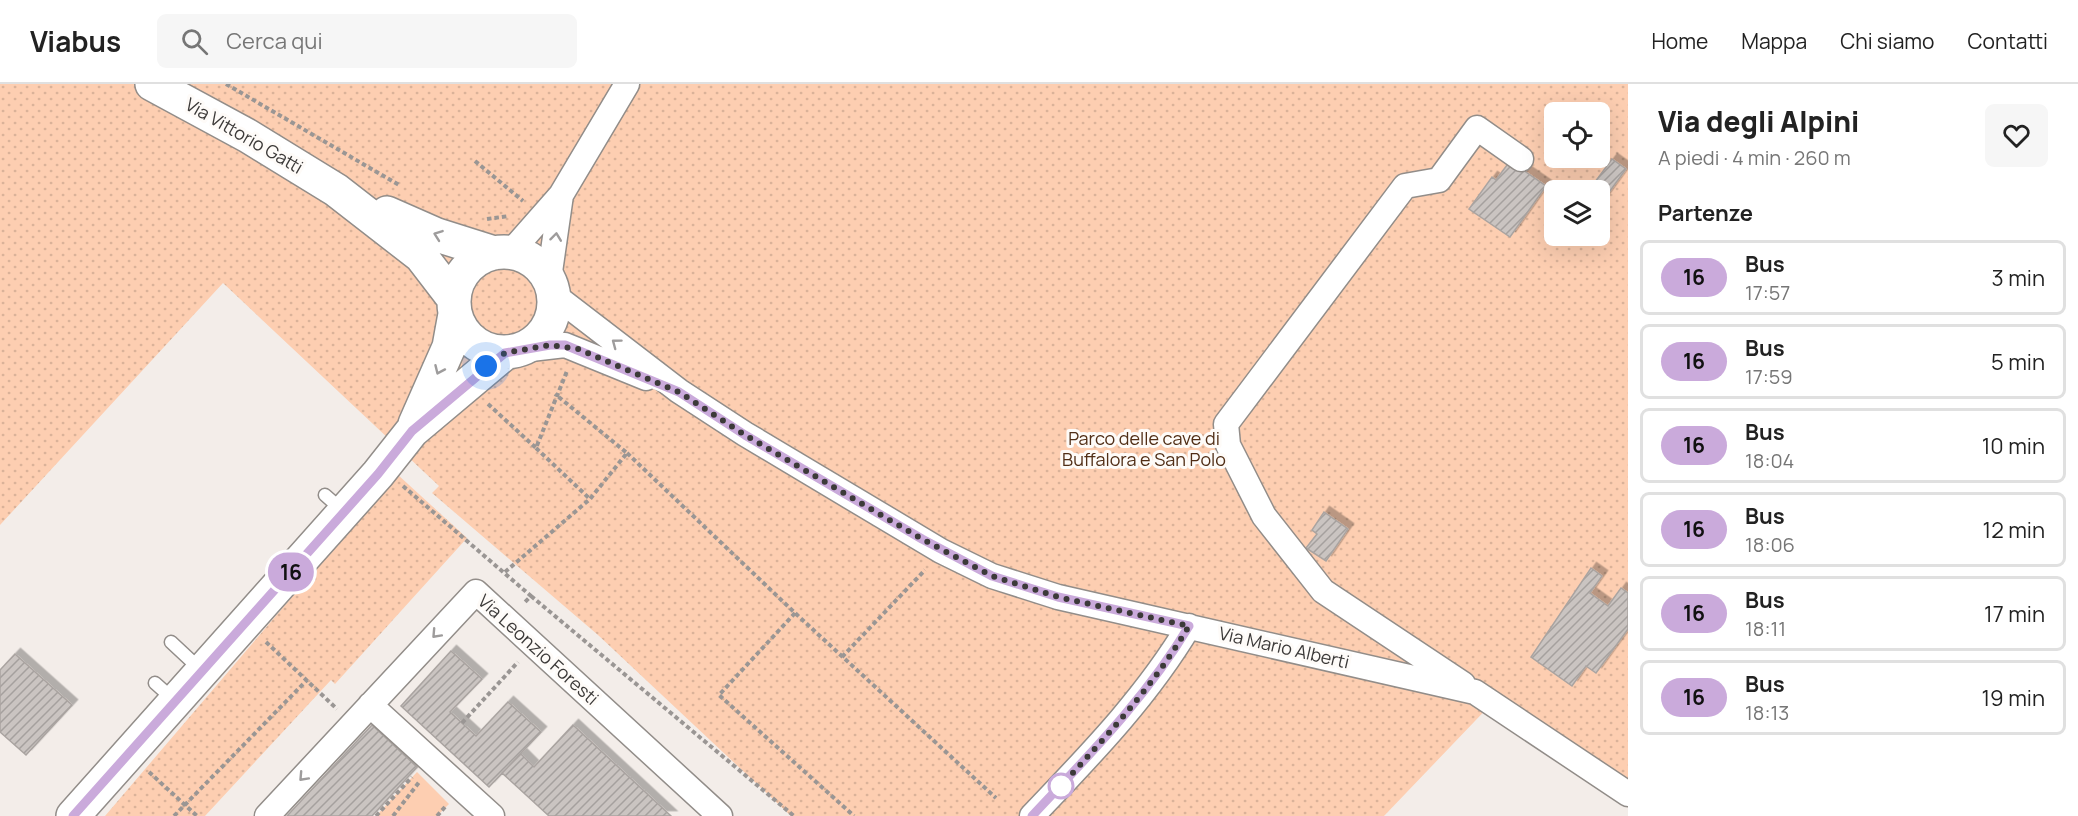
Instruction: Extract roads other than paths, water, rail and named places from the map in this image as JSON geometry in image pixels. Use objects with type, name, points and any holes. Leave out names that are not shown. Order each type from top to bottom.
[{"type":"street","name":"Via Vittorio Gatti","points":[[152,84],[248,136],[336,190],[421,256],[454,306]]},
{"type":"street","points":[[502,253],[561,195],[627,84]]},
{"type":"street","name":"Via Mario Alberti","points":[[1521,159],[1477,129],[1438,180],[1405,186],[1226,424],[1228,445],[1264,516],[1323,591],[1628,794]]},
{"type":"street","name":"Via Vittorio Gatti","points":[[336,190],[437,235],[502,253]]},
{"type":"street","points":[[73,816],[129,754],[165,692],[202,671],[335,503],[383,467],[412,431],[514,351],[537,341],[548,328],[554,312],[551,287],[561,195]]},
{"type":"street","points":[[412,431],[449,347],[457,283],[466,269],[479,259],[502,253],[526,257],[539,266],[551,287]]},
{"type":"street","name":"Via Mario Alberti","points":[[551,287],[679,392],[745,435],[932,545],[992,576],[1058,597],[1475,692]]},
{"type":"street","points":[[454,306],[462,330],[473,342],[489,351],[514,351]]},
{"type":"street","name":"Via Mario Alberti","points":[[514,351],[550,345],[572,347],[679,392]]},
{"type":"street","name":"Via Leonzio Foresti","points":[[267,816],[476,592],[720,816]]},
{"type":"street","points":[[1032,816],[1106,738],[1164,668],[1189,626]]},
{"type":"street","points":[[370,705],[492,816]]},
{"type":"lane","points":[[171,642],[202,671]]},
{"type":"park label","name":"Parco delle cave di Buffalora e San Polo","points":[[1144,449]]}]
